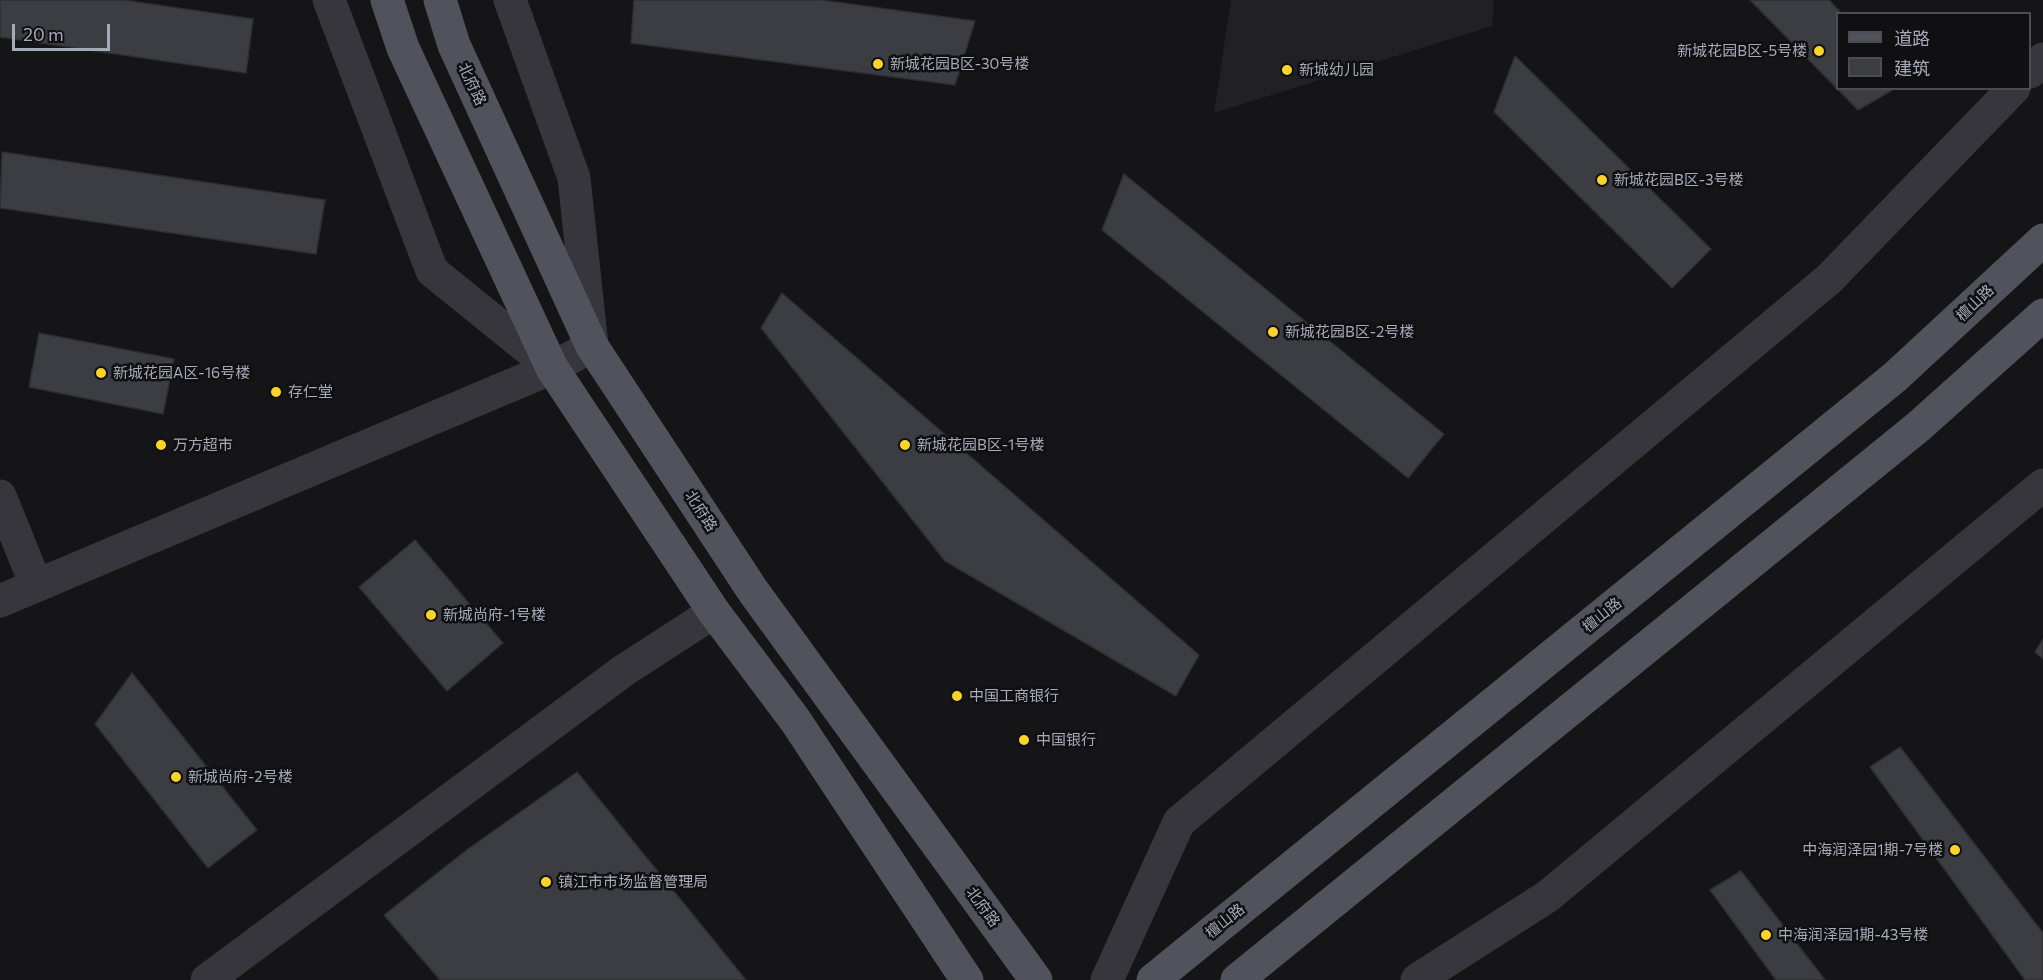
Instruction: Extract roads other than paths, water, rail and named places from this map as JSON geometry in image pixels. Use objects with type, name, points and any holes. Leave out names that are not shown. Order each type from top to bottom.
[{"type":"main road","points":[[387,0],[403,48],[552,369],[714,612],[795,720],[967,980]]},
{"type":"main road","name":"北府路","points":[[440,0],[454,45],[592,346],[753,591],[1035,980]]},
{"type":"main road","name":"檀山路","points":[[1153,980],[1895,377],[2043,240]]},
{"type":"main road","points":[[1237,980],[1918,426],[2043,315]]},
{"type":"street","points":[[329,0],[432,271],[552,369]]},
{"type":"street","points":[[0,601],[552,369],[592,346],[574,178],[510,0]]},
{"type":"street","points":[[2031,71],[2043,58]]},
{"type":"street","points":[[1107,980],[1179,822],[1829,279],[2012,90]]},
{"type":"street","points":[[1417,980],[1548,896],[2043,485]]},
{"type":"street","points":[[0,496],[36,585]]},
{"type":"street","points":[[207,980],[623,671],[714,612]]},
{"type":"place","name":"新城花园B区-5号楼","points":[[1819,51]]},
{"type":"place","name":"新城花园B区-30号楼","points":[[878,64]]},
{"type":"place","name":"新城幼儿园","points":[[1287,70]]},
{"type":"place","name":"新城花园B区-3号楼","points":[[1602,180]]},
{"type":"place","name":"新城花园B区-2号楼","points":[[1273,332]]},
{"type":"place","name":"新城花园A区-16号楼","points":[[101,373]]},
{"type":"place","name":"存仁堂","points":[[276,392]]},
{"type":"place","name":"万方超市","points":[[161,445]]},
{"type":"place","name":"新城花园B区-1号楼","points":[[905,445]]},
{"type":"place","name":"新城尚府-1号楼","points":[[431,615]]},
{"type":"place","name":"中国工商银行","points":[[957,696]]},
{"type":"place","name":"中国银行","points":[[1024,740]]},
{"type":"place","name":"新城尚府-2号楼","points":[[176,777]]},
{"type":"place","name":"中海润泽园1期-7号楼","points":[[1955,850]]},
{"type":"place","name":"镇江市市场监督管理局","points":[[546,882]]},
{"type":"place","name":"中海润泽园1期-43号楼","points":[[1766,935]]}]
